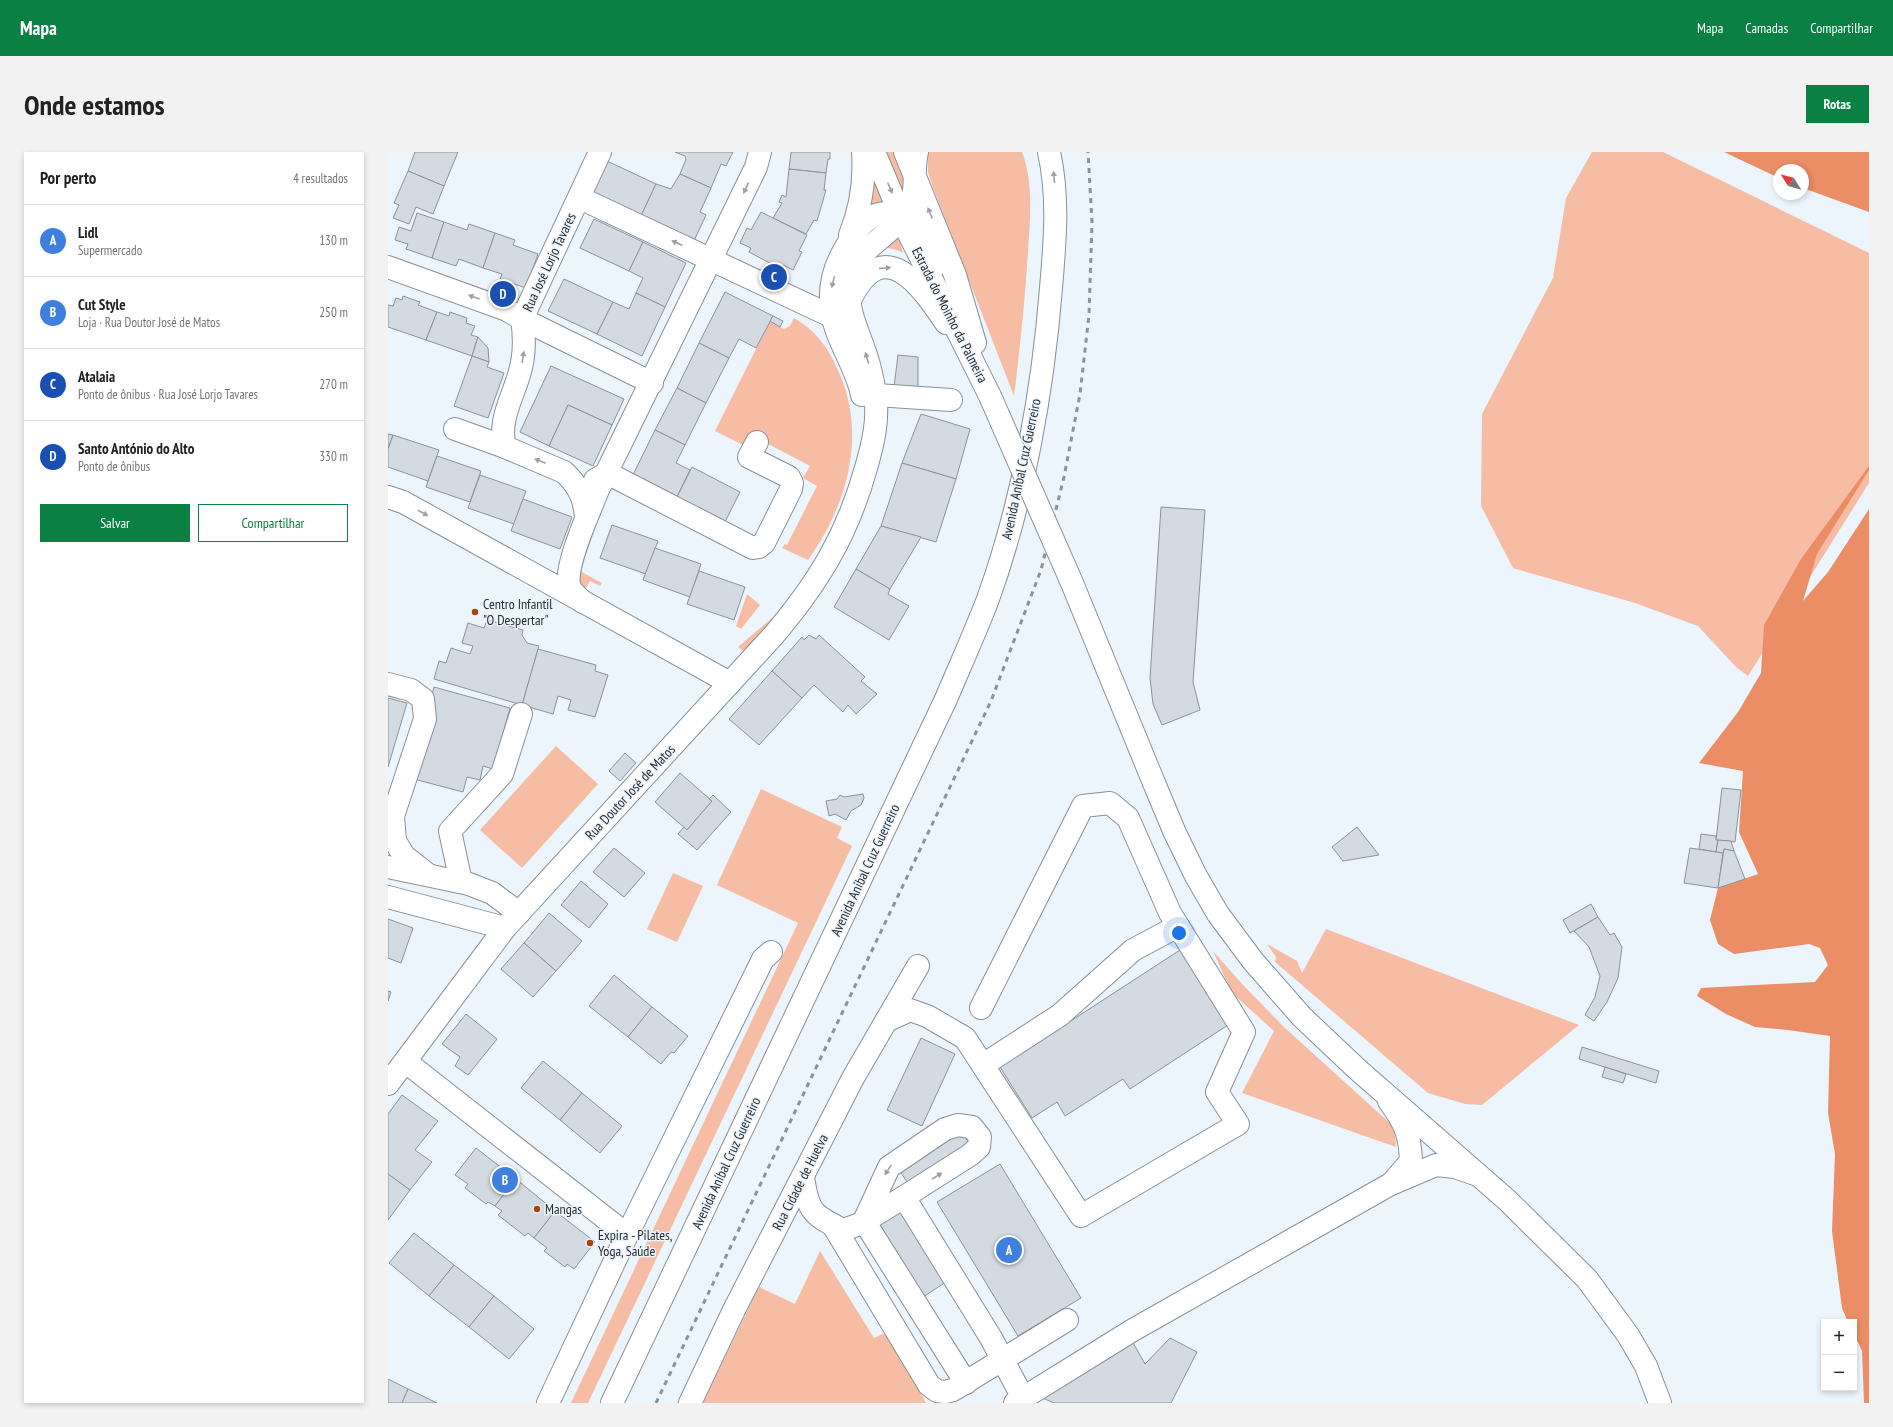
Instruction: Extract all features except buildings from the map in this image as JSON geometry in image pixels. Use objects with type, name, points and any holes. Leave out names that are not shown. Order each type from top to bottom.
[{"type":"street","name":"Rua José Lorjo Tavares","points":[[506,447],[502,429],[519,374],[524,351],[522,319],[580,198],[600,152]]},
{"type":"street","points":[[583,602],[574,594],[569,586],[571,564],[586,519],[756,167],[760,152]]},
{"type":"street","points":[[860,492],[867,441],[864,404],[859,382],[833,317],[831,302],[832,288],[838,260],[858,213],[863,176],[863,152]]},
{"type":"street","points":[[863,176],[870,152]]},
{"type":"street","name":"Estrada do Moinho da Palmeira","points":[[874,152],[903,218],[990,396]]},
{"type":"street","name":"Estrada do Moinho da Palmeira","points":[[905,152],[955,275],[990,396]]},
{"type":"street","points":[[860,492],[876,437],[876,395],[867,358],[851,311],[849,286],[854,269],[866,251],[879,238],[896,227],[911,204],[914,195],[917,152]]},
{"type":"street","points":[[1034,152],[1040,179],[1049,314]]},
{"type":"street","points":[[1049,152],[1054,174],[1056,227],[1049,314]]},
{"type":"street","points":[[580,198],[833,317],[851,311]]},
{"type":"street","points":[[838,260],[852,236],[866,220],[883,213],[892,213],[903,218],[916,226],[933,243],[973,334]]},
{"type":"street","points":[[388,267],[507,310],[522,319],[652,383]]},
{"type":"street","points":[[851,311],[862,281],[873,271],[888,267],[903,272],[916,283],[934,305],[979,373]]},
{"type":"street","name":"Avenida Aníbal Cruz Guerreiro","points":[[612,1403],[946,699],[988,598],[1015,510],[1034,421],[1049,314]]},
{"type":"street","points":[[876,395],[951,400]]},
{"type":"street","points":[[990,396],[1072,583],[1175,833],[1218,914],[1253,961],[1302,1017],[1381,1090],[1507,1200],[1587,1279],[1628,1335],[1646,1366],[1660,1403]]},
{"type":"street","points":[[455,429],[506,447],[564,472],[591,480],[596,480],[607,473]]},
{"type":"street","points":[[607,473],[753,548],[759,547],[767,536],[791,489],[792,483],[789,477],[749,456],[757,442]]},
{"type":"street","points":[[564,472],[581,492],[586,510],[586,519]]},
{"type":"street","name":"Rua Doutor José de Matos","points":[[388,1084],[512,920],[793,613],[817,581],[836,546],[860,492]]},
{"type":"street","points":[[388,497],[402,502],[533,573],[730,683]]},
{"type":"street","points":[[533,573],[547,577],[571,564]]},
{"type":"street","points":[[388,684],[411,690],[423,699],[425,719],[397,779],[393,816],[394,841],[404,856],[427,874]]},
{"type":"street","points":[[461,882],[450,831],[502,774],[521,714]]},
{"type":"street","points":[[886,1021],[910,1010],[927,1016],[965,1038],[1081,1216],[1238,1124],[1217,1092],[1244,1032],[1170,913],[1128,818],[1110,803],[1084,806],[981,1008]]},
{"type":"street","points":[[388,867],[461,882],[492,893],[512,920]]},
{"type":"street","points":[[388,897],[512,920]]},
{"type":"street","points":[[983,1066],[1060,1015],[1133,950],[1178,926]]},
{"type":"street","points":[[548,1403],[627,1235],[763,959],[771,952]]},
{"type":"street","name":"Rua Cidade de Huelva","points":[[690,1403],[734,1310],[853,1078],[918,966]]},
{"type":"street","points":[[406,1062],[627,1235]]},
{"type":"street","points":[[1381,1090],[1403,1121],[1410,1144],[1411,1161],[1389,1186]]},
{"type":"street","points":[[767,1246],[785,1226],[798,1219],[826,1222],[843,1230],[864,1221],[970,1155],[979,1147],[980,1138],[972,1127],[958,1125],[945,1129],[889,1167],[864,1221]]},
{"type":"street","points":[[904,1196],[1003,1359],[1020,1400],[1133,1330],[1389,1186],[1436,1165],[1455,1167],[1478,1175]]},
{"type":"street","points":[[803,1176],[810,1207],[826,1222],[929,1385],[937,1391],[945,1392],[966,1383],[1067,1320]]},
{"type":"street","points":[[864,1221],[966,1383]]},
{"type":"shaded area","points":[[884,152],[893,152],[904,181],[902,197]]},
{"type":"shaded area","points":[[928,152],[1022,152],[1026,164],[1030,189],[1030,214],[1024,306],[1014,396],[932,185],[928,172]]},
{"type":"shaded area","points":[[1592,152],[1663,152],[1869,253],[1869,483],[1748,676],[1736,667],[1698,626],[1635,603],[1513,568],[1481,506],[1482,414],[1553,278],[1566,198]]},
{"type":"shaded area","points":[[1724,152],[1869,152],[1869,212],[1809,190],[1809,164],[1773,164],[1773,175]]},
{"type":"shaded area","points":[[873,177],[886,207],[869,209]]},
{"type":"shaded area","points":[[899,237],[903,253],[880,246]]},
{"type":"shaded area","points":[[794,318],[820,339],[829,353],[837,368],[846,393],[851,418],[852,443],[849,467],[843,492],[834,516],[808,560],[782,548],[785,544],[787,545],[817,486],[803,478],[810,466],[753,436],[747,447],[715,431],[770,321],[784,329],[790,326]]},
{"type":"shaded area","points":[[1869,466],[1869,470],[1817,554],[1803,601],[1828,572],[1869,509],[1869,1403],[1864,1403],[1862,1351],[1857,1340],[1857,1319],[1847,1319],[1842,1308],[1832,1231],[1835,1154],[1828,1113],[1830,1036],[1755,1027],[1726,1014],[1697,996],[1701,988],[1815,982],[1828,965],[1820,948],[1809,944],[1734,954],[1718,944],[1710,920],[1718,888],[1758,874],[1739,832],[1743,771],[1699,763],[1738,712],[1761,673],[1764,625],[1801,559]]},
{"type":"shaded area","points":[[576,569],[602,583],[600,586],[590,581],[584,592],[573,581]]},
{"type":"shaded area","points":[[747,594],[760,605],[741,629],[736,626]]},
{"type":"shaded area","points":[[787,605],[746,653],[738,647]]},
{"type":"shaded area","points":[[556,746],[598,784],[522,868],[480,830]]},
{"type":"shaded area","points":[[761,789],[842,827],[837,838],[852,846],[588,1403],[571,1403],[798,923],[717,885]]},
{"type":"shaded area","points":[[673,873],[703,886],[677,942],[647,929]]},
{"type":"shaded area","points":[[1326,929],[1579,1025],[1482,1105],[1465,1104],[1428,1093],[1275,962],[1276,957],[1267,944],[1297,961],[1302,973]]},
{"type":"shaded area","points":[[1213,951],[1243,985],[1285,1028],[1392,1125],[1396,1147],[1242,1093],[1274,1031],[1232,993]]},
{"type":"shaded area","points":[[820,1251],[874,1338],[887,1332],[926,1403],[703,1403],[759,1287],[795,1304]]},
{"type":"railway","points":[[656,1403],[991,701],[1041,570],[1064,477],[1080,394],[1089,315],[1092,222],[1088,152]]},
{"type":"place","name":"Atalaia","points":[[774,277]]},
{"type":"place","name":"Santo António do Alto","points":[[503,294]]},
{"type":"place","name":"Centro Infantil \"O Despertar\"","points":[[475,612]]},
{"type":"place","name":"Cut Style","points":[[505,1180]]},
{"type":"place","name":"Mangas","points":[[537,1209]]},
{"type":"place","name":"Expira - Pilates, Yoga, Saúde","points":[[590,1243]]},
{"type":"place","name":"Lidl","points":[[1009,1250]]}]
